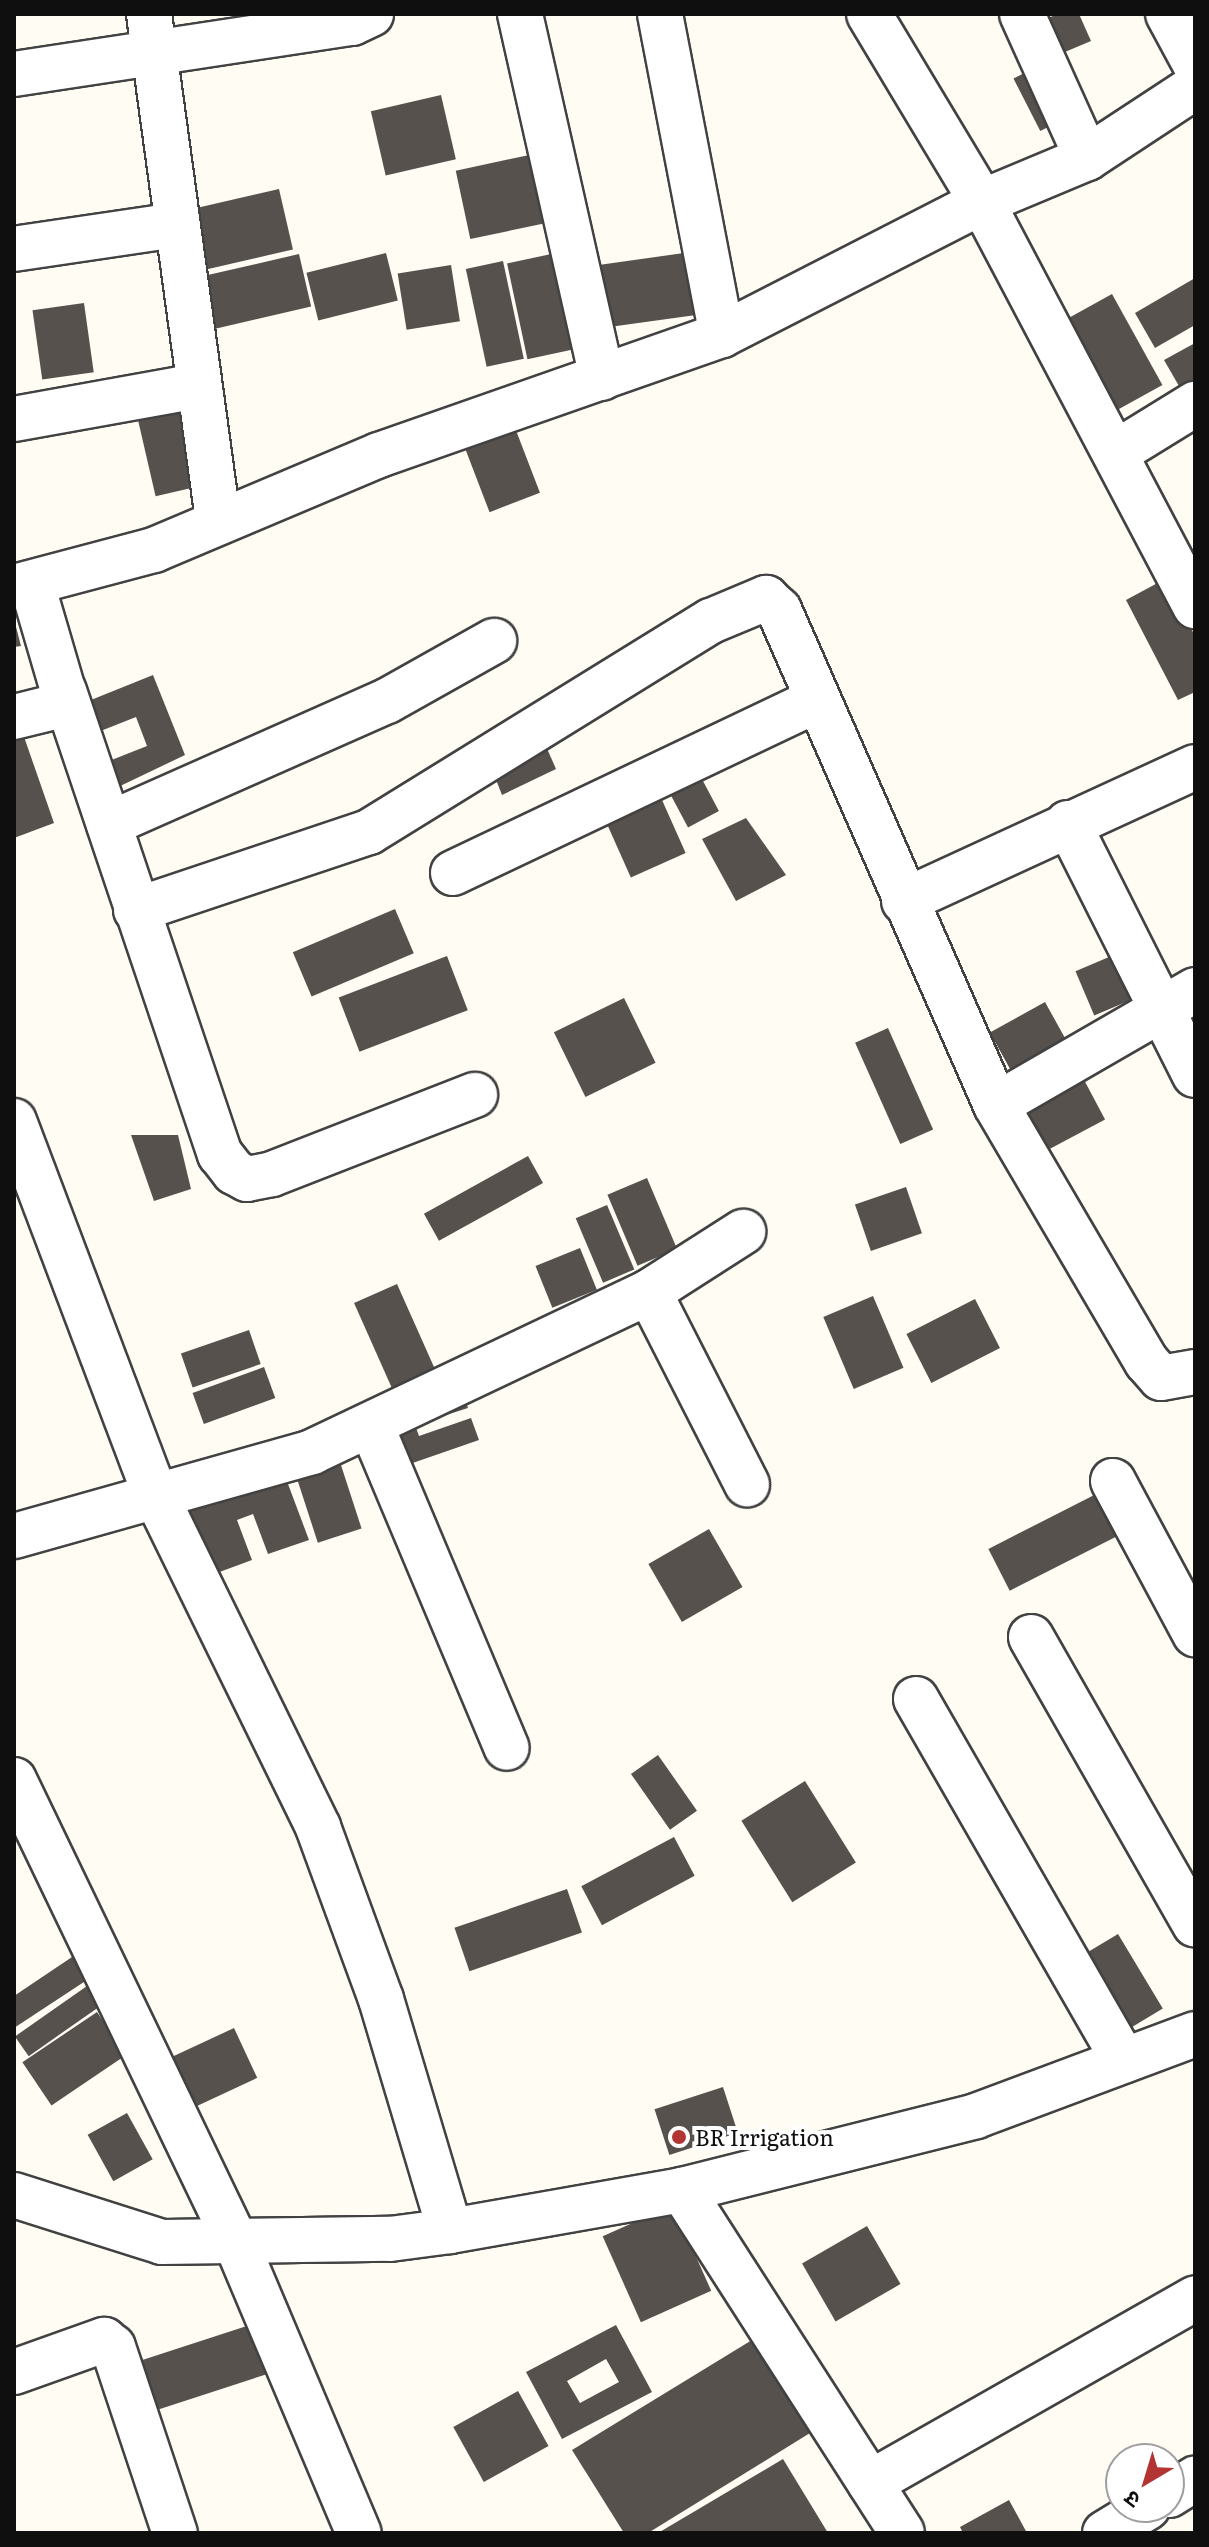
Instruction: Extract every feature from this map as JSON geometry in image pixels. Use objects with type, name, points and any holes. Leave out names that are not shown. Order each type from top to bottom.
[{"type":"street","points":[[14,74],[152,35],[371,14]]},
{"type":"street","points":[[520,14],[602,378]]},
{"type":"street","points":[[660,14],[722,335]]},
{"type":"street","points":[[869,14],[982,202],[1117,452],[1195,606]]},
{"type":"street","points":[[1022,14],[1087,158]]},
{"type":"street","points":[[1168,14],[1195,64]]},
{"type":"street","points":[[152,35],[218,520]]},
{"type":"street","points":[[475,1095],[272,1174],[247,1179],[234,1172],[220,1154],[64,691],[23,586],[154,550],[218,520],[722,335],[982,202],[1087,158],[1195,87]]},
{"type":"street","points":[[14,249],[176,225]]},
{"type":"street","points":[[14,419],[198,386]]},
{"type":"street","points":[[1117,452],[1195,404]]},
{"type":"street","points":[[136,910],[369,832],[757,597],[779,610],[996,1105],[1147,1362],[1161,1378],[1195,1372]]},
{"type":"street","points":[[109,824],[387,701],[494,641]]},
{"type":"street","points":[[14,717],[67,704],[64,691]]},
{"type":"street","points":[[453,873],[818,700]]},
{"type":"street","points":[[904,901],[1195,767]]},
{"type":"street","points":[[1068,823],[1178,1000],[1195,1075]]},
{"type":"street","points":[[996,1105],[1178,1000]]},
{"type":"street","points":[[14,1121],[156,1496],[318,1827],[381,1999],[450,2231]]},
{"type":"street","points":[[14,1536],[312,1452],[649,1292],[743,1232]]},
{"type":"street","points":[[649,1292],[747,1484]]},
{"type":"street","points":[[371,1425],[507,1748]]},
{"type":"street","points":[[1113,1481],[1195,1634]]},
{"type":"street","points":[[1031,1637],[1195,1925]]},
{"type":"street","points":[[916,1699],[1124,2060]]},
{"type":"street","points":[[14,1780],[235,2240],[359,2533]]},
{"type":"street","points":[[14,2195],[162,2242],[450,2231],[682,2190],[976,2116],[1195,2034]]},
{"type":"street","points":[[682,2190],[902,2533]]},
{"type":"street","points":[[870,2483],[1195,2298]]},
{"type":"street","points":[[14,2372],[104,2340],[113,2347],[175,2533]]},
{"type":"building","points":[[1058,14],[1079,14],[1091,41],[1053,57],[1038,22]]},
{"type":"building","points":[[1042,64],[1069,117],[1040,131],[1013,79]]},
{"type":"building","points":[[441,95],[456,159],[386,176],[371,111]]},
{"type":"building","points":[[534,154],[549,222],[470,239],[456,171]]},
{"type":"building","points":[[279,189],[293,249],[207,269],[193,209]]},
{"type":"building","points":[[691,252],[700,314],[606,328],[597,265]]},
{"type":"building","points":[[386,253],[398,301],[318,320],[306,273]]},
{"type":"building","points":[[556,253],[576,349],[527,359],[507,263]]},
{"type":"building","points":[[299,254],[311,307],[208,330],[196,278]]},
{"type":"building","points":[[503,261],[524,359],[487,367],[466,269]]},
{"type":"building","points":[[451,265],[460,321],[407,330],[398,273]]},
{"type":"building","points":[[1195,278],[1195,325],[1155,348],[1135,313]]},
{"type":"building","points":[[1112,294],[1162,385],[1108,415],[1058,324]]},
{"type":"building","points":[[84,303],[94,372],[42,380],[33,310]]},
{"type":"building","points":[[1195,343],[1195,387],[1183,393],[1164,360]]},
{"type":"building","points":[[187,410],[204,485],[156,496],[138,421]]},
{"type":"building","points":[[512,420],[540,493],[490,512],[462,439]]},
{"type":"building","points":[[1165,579],[1195,636],[1195,692],[1178,700],[1126,600]]},
{"type":"building","points":[[15,623],[21,646],[14,647]]},
{"type":"building","points":[[153,675],[185,755],[116,788],[104,763],[147,746],[136,717],[93,734],[81,704]]},
{"type":"building","points":[[22,731],[54,823],[14,838],[14,733]]},
{"type":"building","points":[[545,744],[556,769],[502,795],[493,772]]},
{"type":"building","points":[[695,766],[719,811],[688,827],[664,782]]},
{"type":"building","points":[[658,791],[686,853],[631,878],[603,815]]},
{"type":"building","points":[[746,818],[786,875],[736,901],[702,839]]},
{"type":"building","points":[[395,909],[414,953],[312,997],[293,952]]},
{"type":"building","points":[[1116,954],[1135,998],[1094,1015],[1075,971]]},
{"type":"building","points":[[447,956],[468,1010],[359,1052],[339,998]]},
{"type":"building","points":[[624,998],[656,1063],[585,1097],[554,1032]]},
{"type":"building","points":[[1045,1002],[1069,1045],[1014,1075],[990,1033]]},
{"type":"building","points":[[888,1028],[933,1129],[900,1144],[855,1043]]},
{"type":"building","points":[[1083,1078],[1105,1119],[1033,1158],[1011,1116]]},
{"type":"building","points":[[131,1135],[178,1135],[191,1189],[154,1201]]},
{"type":"building","points":[[528,1156],[543,1183],[439,1241],[424,1214]]},
{"type":"building","points":[[647,1178],[677,1249],[638,1266],[607,1195]]},
{"type":"building","points":[[906,1187],[922,1233],[871,1251],[855,1205]]},
{"type":"building","points":[[607,1205],[634,1269],[603,1283],[576,1218]]},
{"type":"building","points":[[580,1248],[597,1290],[552,1308],[535,1266]]},
{"type":"building","points":[[397,1284],[435,1370],[392,1389],[354,1303]]},
{"type":"building","points":[[873,1296],[903,1368],[854,1389],[823,1317]]},
{"type":"building","points":[[975,1299],[1000,1348],[931,1383],[906,1334]]},
{"type":"building","points":[[249,1330],[261,1364],[193,1387],[181,1353]]},
{"type":"building","points":[[264,1367],[275,1398],[204,1424],[193,1393]]},
{"type":"building","points":[[463,1393],[468,1408],[415,1425],[419,1436],[471,1418],[479,1440],[404,1466],[388,1419]]},
{"type":"building","points":[[339,1459],[362,1528],[318,1543],[295,1473]]},
{"type":"building","points":[[285,1476],[309,1540],[268,1554],[253,1514],[237,1520],[252,1560],[206,1577],[179,1500]]},
{"type":"building","points":[[1106,1489],[1127,1531],[1010,1591],[988,1549]]},
{"type":"building","points":[[709,1529],[743,1587],[682,1622],[648,1564]]},
{"type":"building","points":[[658,1755],[697,1811],[670,1830],[631,1774]]},
{"type":"building","points":[[805,1781],[856,1862],[792,1902],[741,1821]]},
{"type":"building","points":[[674,1837],[695,1876],[602,1925],[581,1886]]},
{"type":"building","points":[[567,1889],[582,1932],[469,1971],[454,1928]]},
{"type":"building","points":[[1118,1934],[1163,2009],[1115,2037],[1070,1963]]},
{"type":"building","points":[[75,1955],[90,1978],[14,2028],[14,1996]]},
{"type":"building","points":[[87,1986],[101,2006],[29,2056],[15,2036]]},
{"type":"building","points":[[97,2012],[126,2055],[51,2105],[22,2062]]},
{"type":"building","points":[[234,2028],[257,2078],[182,2113],[159,2063]]},
{"type":"building","points":[[723,2087],[738,2133],[669,2155],[655,2109]]},
{"type":"building","points":[[127,2113],[153,2159],[113,2181],[88,2135]]},
{"type":"building","points":[[673,2205],[711,2291],[641,2322],[603,2236]]},
{"type":"building","points":[[867,2226],[900,2284],[836,2322],[802,2264]]},
{"type":"building","points":[[256,2323],[272,2372],[148,2413],[132,2363]]},
{"type":"building","points":[[616,2325],[652,2392],[562,2439],[526,2372]],"holes":[[[606,2359],[619,2382],[580,2403],[567,2381]]]},
{"type":"building","points":[[752,2340],[810,2433],[648,2533],[624,2533],[572,2450]]},
{"type":"building","points":[[518,2391],[549,2446],[484,2482],[453,2427]]},
{"type":"building","points":[[783,2459],[828,2533],[658,2533]]},
{"type":"building","points":[[1009,2500],[1027,2533],[963,2533],[960,2527]]},
{"type":"place","name":"BR Irrigation","points":[[679,2137]]}]
